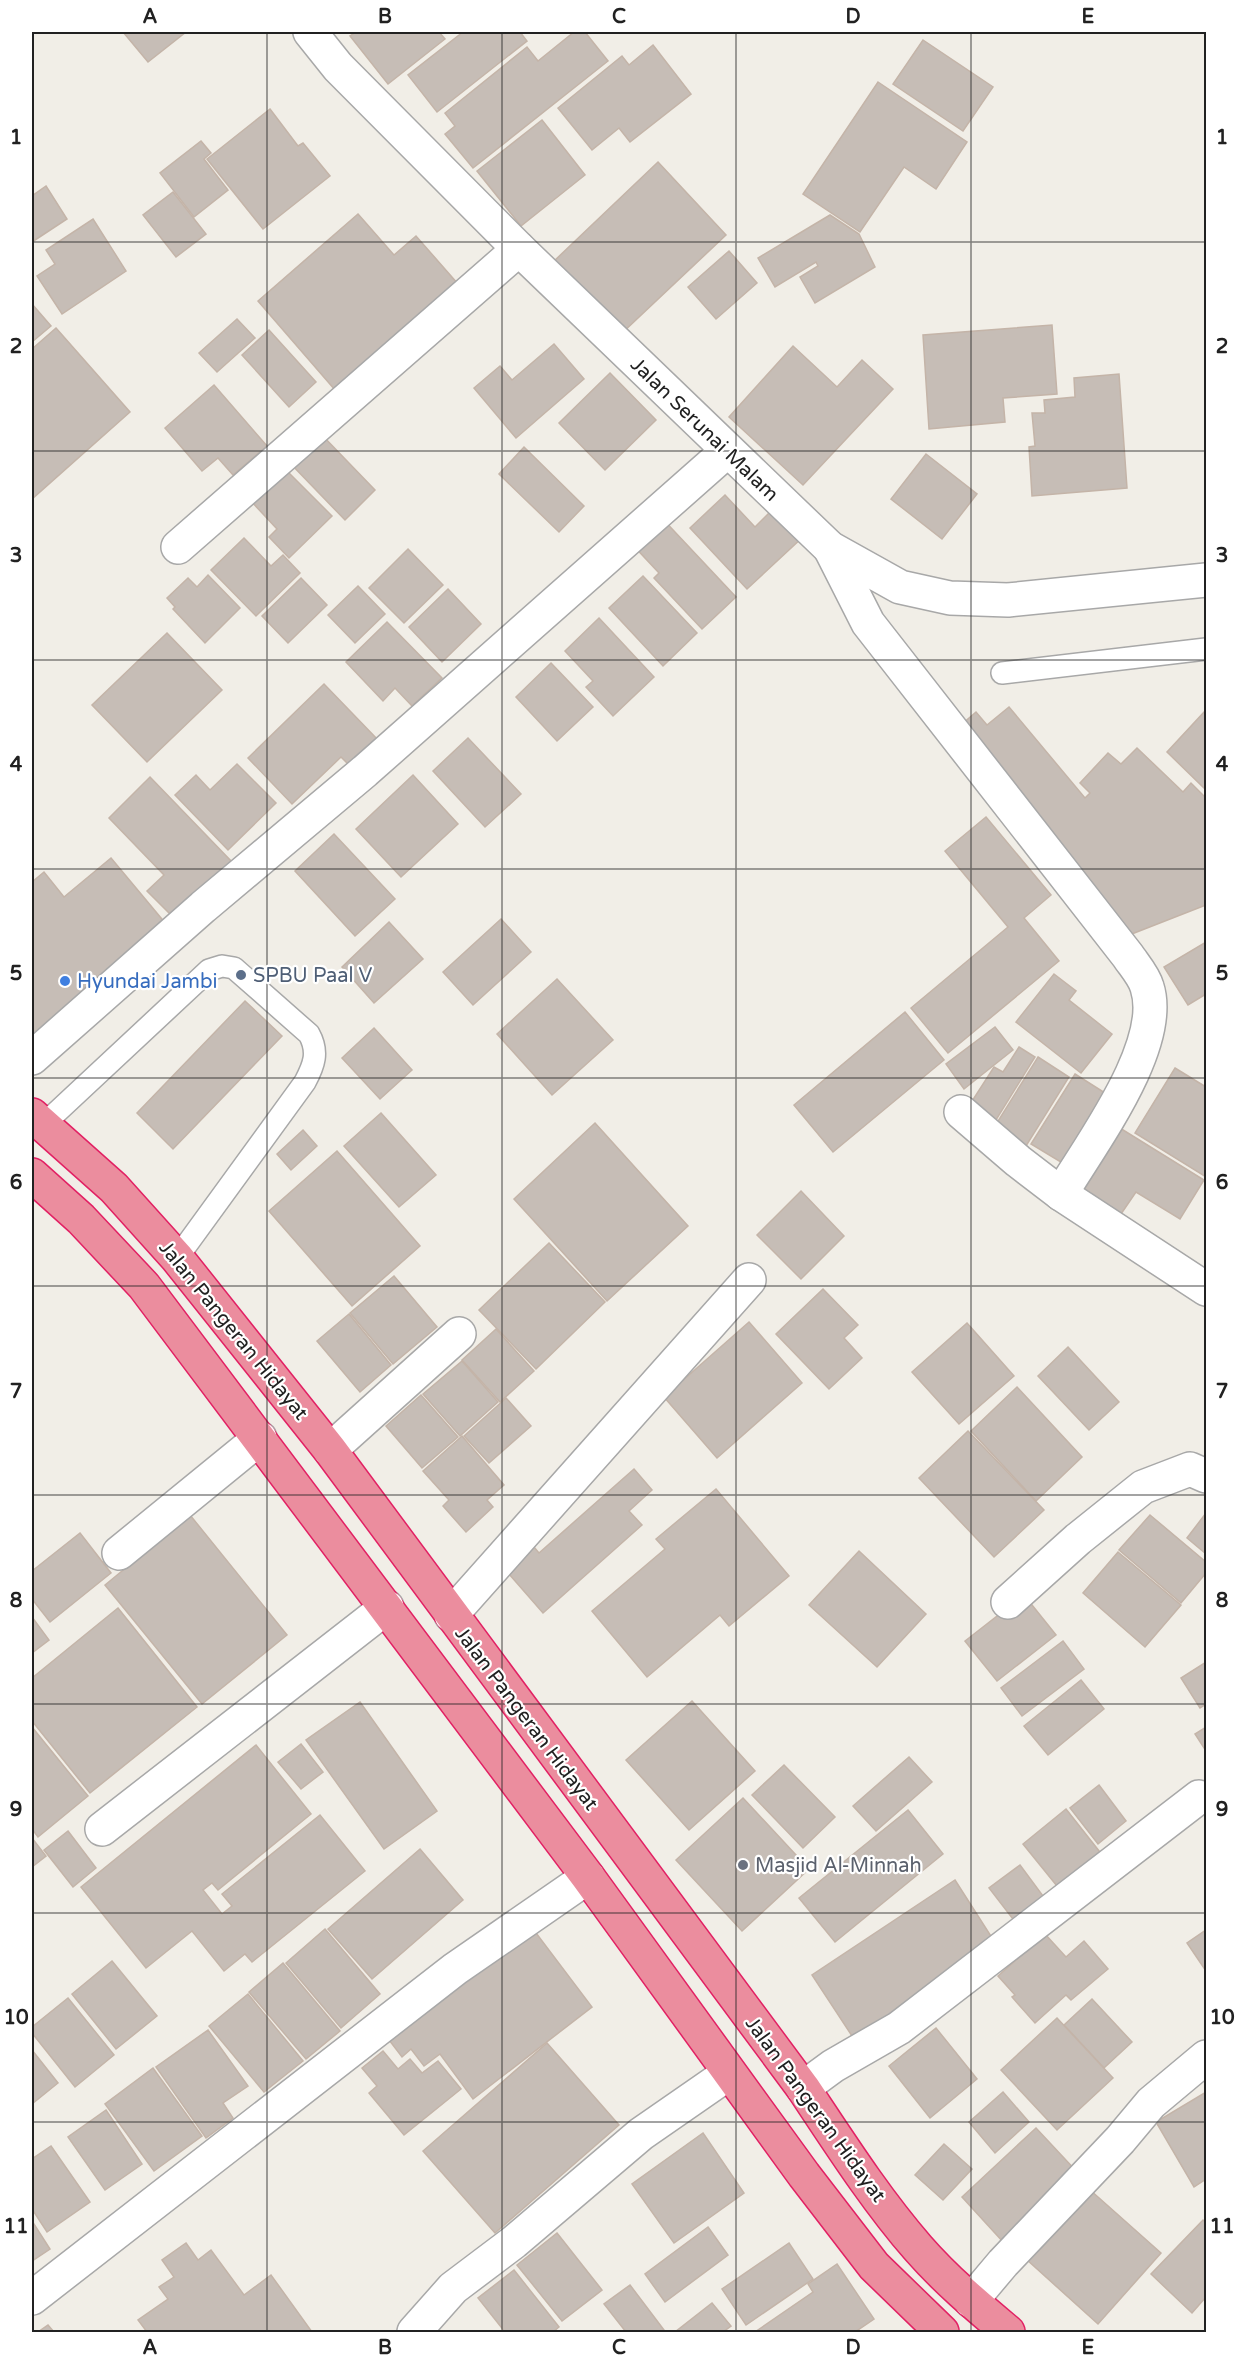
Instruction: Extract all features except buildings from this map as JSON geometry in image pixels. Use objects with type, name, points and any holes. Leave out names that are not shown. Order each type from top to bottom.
[{"type":"highway","name":"Jalan Pangeran Hidayat","points":[[36,1125],[114,1188],[177,1258],[330,1450],[803,2088],[851,2159],[918,2248],[971,2301],[1008,2332]]},
{"type":"highway","points":[[32,1175],[81,1219],[144,1286],[387,1607],[588,1877],[729,2073],[874,2266],[942,2332]]},
{"type":"highway","points":[[144,1286],[177,1258]]},
{"type":"highway","points":[[588,1877],[626,1852]]},
{"type":"street","name":"Jalan Serunai Malam","points":[[310,32],[338,67],[519,249],[830,548],[900,587],[950,598],[1008,600],[1206,580]]},
{"type":"street","points":[[178,547],[519,249]]},
{"type":"street","points":[[32,1058],[203,907],[365,771],[727,451]]},
{"type":"street","points":[[830,548],[868,623],[1128,956],[1147,986],[1150,1012],[1146,1037],[1127,1087],[1061,1194]]},
{"type":"street","points":[[961,1112],[1061,1194],[1206,1289]]},
{"type":"street","points":[[451,1616],[749,1280]]},
{"type":"street","points":[[330,1450],[459,1334]]},
{"type":"street","points":[[119,1553],[260,1438]]},
{"type":"street","points":[[1008,1602],[1078,1539],[1143,1487],[1190,1469],[1206,1476]]},
{"type":"street","points":[[102,1829],[387,1607]]},
{"type":"street","points":[[803,2088],[833,2066],[899,2028],[1199,1797]]},
{"type":"street","points":[[32,2298],[455,1969],[588,1877]]},
{"type":"street","points":[[971,2301],[1003,2263],[1113,2148],[1151,2103],[1206,2057]]},
{"type":"street","points":[[414,2332],[453,2288],[514,2241],[641,2134],[729,2073]]},
{"type":"lane","points":[[1002,673],[1206,649]]},
{"type":"lane","points":[[36,1125],[209,970],[222,966],[234,968],[309,1034],[315,1045],[315,1063],[305,1082],[177,1258]]},
{"type":"place","name":"SPBU Paal V","points":[[241,975]]},
{"type":"place","name":"Hyundai Jambi","points":[[65,981]]},
{"type":"place","name":"Masjid Al-Minnah","points":[[743,1865]]}]
